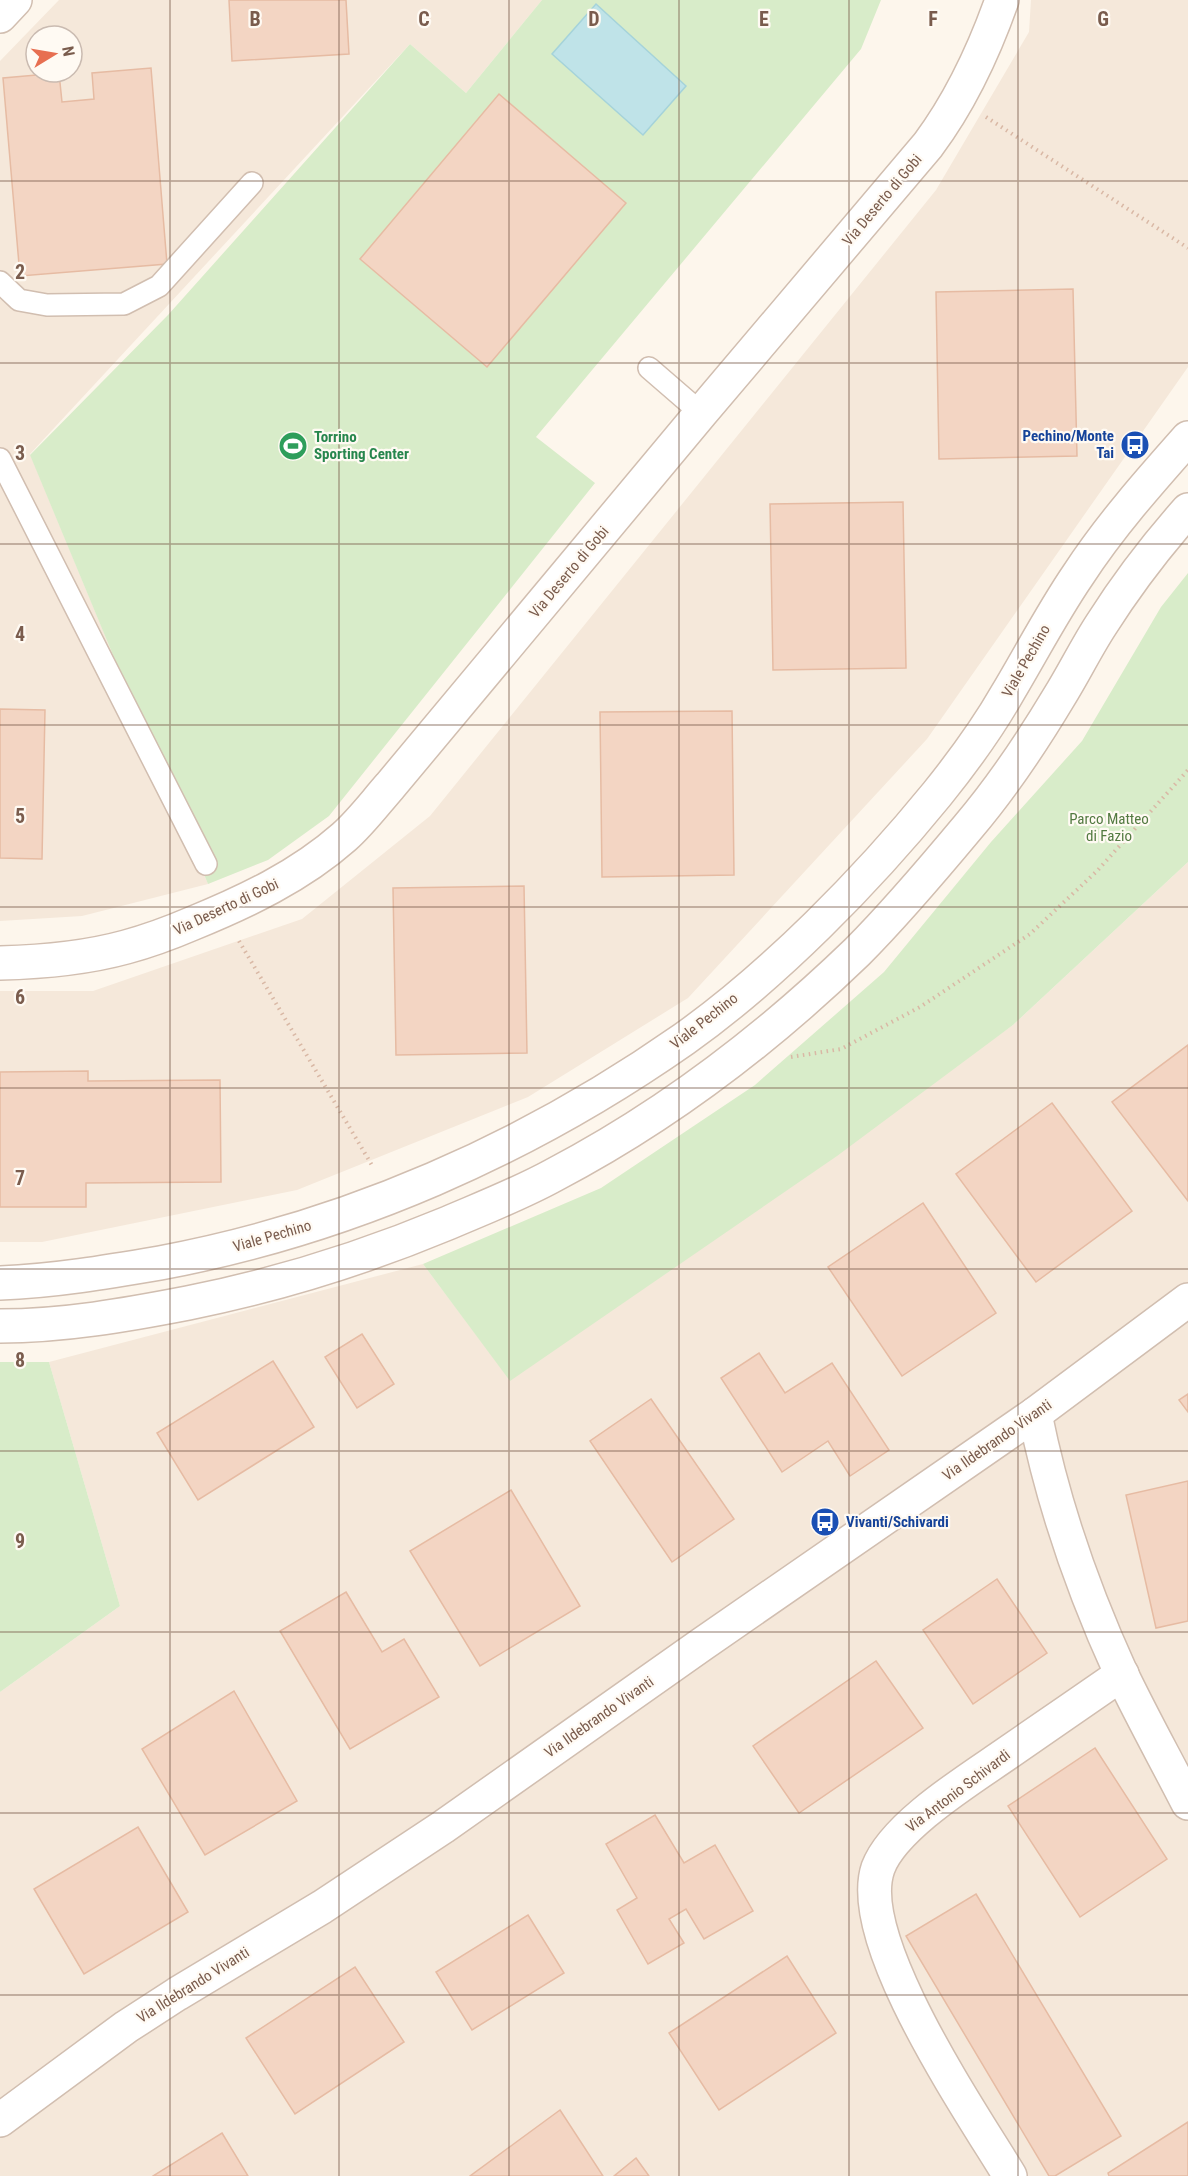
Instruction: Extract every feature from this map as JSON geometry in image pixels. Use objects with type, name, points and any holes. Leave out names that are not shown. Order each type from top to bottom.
[{"type":"street","points":[[0,16],[15,0]]},
{"type":"street","name":"Via Deserto di Gobi","points":[[0,963],[67,958],[126,947],[170,933],[222,912],[278,884],[318,858],[346,835],[412,761],[701,413],[928,146],[957,99],[993,25],[1002,0]]},
{"type":"street","name":"Viale Pechino","points":[[0,1282],[60,1278],[116,1270],[233,1248],[346,1213],[426,1183],[526,1136],[609,1089],[702,1025],[800,940],[891,848],[939,791],[1006,697],[1078,575],[1123,514],[1188,438]]},
{"type":"street","points":[[0,1326],[98,1319],[220,1297],[292,1278],[374,1251],[496,1203],[552,1176],[598,1150],[703,1082],[802,1001],[855,953],[968,827],[1028,746],[1132,578],[1188,510]]},
{"type":"street","name":"Via Ildebrando Vivanti","points":[[0,2120],[126,2027],[339,1896],[443,1827],[1035,1414],[1188,1300]]},
{"type":"street","points":[[1035,1414],[1059,1516],[1077,1566],[1122,1674],[1188,1803]]},
{"type":"street","name":"Via Antonio Schivardi","points":[[1010,2176],[906,1998],[888,1956],[879,1920],[876,1895],[878,1870],[886,1852],[921,1816],[987,1767],[1122,1674]]},
{"type":"lane","points":[[0,282],[19,300],[47,305],[124,304],[159,285],[252,183]]},
{"type":"lane","points":[[649,368],[701,413]]},
{"type":"lane","points":[[0,459],[206,864]]},
{"type":"path","points":[[957,99],[1188,248]]},
{"type":"path","points":[[786,1058],[842,1048],[920,1007],[1030,934],[1097,871],[1188,770]]},
{"type":"path","points":[[222,912],[390,1196]]},
{"type":"shaded area","points":[[59,0],[542,0],[466,93],[410,44],[30,454],[208,884],[82,916],[0,921],[0,61],[24,36],[24,84],[84,84],[84,24],[36,24]]},
{"type":"shaded area","points":[[1031,0],[1188,0],[1188,367],[927,739],[688,998],[528,1097],[297,1190],[42,1242],[0,1242],[0,991],[93,991],[302,919],[430,816],[936,190],[1029,32]]},
{"type":"shaded area","points":[[1188,862],[1188,2176],[0,2176],[0,1692],[120,1606],[49,1362],[423,1264],[510,1380],[1013,1025]]},
{"type":"green space","name":"Torrino Sporting Center","points":[[542,0],[881,0],[861,49],[536,437],[595,483],[329,816],[268,860],[208,884],[30,455],[168,315],[410,44],[466,93]]},
{"type":"green space","name":"Parco Matteo di Fazio","points":[[1188,573],[1188,862],[1013,1025],[837,1156],[510,1381],[423,1264],[601,1188],[755,1085],[884,972],[991,842],[1082,741],[1161,607]]},
{"type":"green space","points":[[0,1362],[49,1362],[120,1606],[0,1692]]},
{"type":"water","points":[[596,4],[686,86],[643,135],[552,54]]},
{"type":"building","points":[[229,0],[346,0],[349,54],[232,61]]},
{"type":"building","points":[[151,68],[167,264],[20,276],[3,78],[24,76],[24,84],[60,84],[62,102],[94,99],[92,73]]},
{"type":"building","points":[[499,94],[626,203],[487,367],[360,259]]},
{"type":"building","points":[[1073,289],[1077,456],[939,459],[936,292]]},
{"type":"building","points":[[903,502],[906,668],[773,670],[770,504]]},
{"type":"building","points":[[0,709],[45,710],[42,859],[0,858]]},
{"type":"building","points":[[732,711],[734,875],[602,877],[600,712]]},
{"type":"building","points":[[524,886],[527,1053],[396,1055],[393,888]]},
{"type":"building","points":[[1188,1045],[1188,1201],[1112,1102]]},
{"type":"building","points":[[88,1071],[88,1081],[220,1080],[221,1182],[86,1183],[86,1207],[0,1207],[0,1072]]},
{"type":"building","points":[[1052,1103],[1132,1211],[1036,1282],[956,1174]]},
{"type":"building","points":[[923,1203],[996,1313],[902,1376],[828,1267]]},
{"type":"building","points":[[362,1334],[394,1384],[357,1408],[325,1357]]},
{"type":"building","points":[[759,1353],[785,1393],[832,1363],[889,1450],[850,1476],[828,1441],[782,1472],[721,1378]]},
{"type":"building","points":[[273,1361],[314,1427],[198,1500],[157,1433]]},
{"type":"building","points":[[1188,1394],[1188,1412],[1179,1400]]},
{"type":"building","points":[[651,1399],[734,1519],[672,1562],[590,1441]]},
{"type":"building","points":[[1188,1481],[1188,1621],[1156,1628],[1126,1495]]},
{"type":"building","points":[[511,1490],[580,1606],[480,1666],[410,1551]]},
{"type":"building","points":[[997,1579],[1047,1653],[973,1704],[923,1630]]},
{"type":"building","points":[[346,1592],[382,1652],[404,1639],[439,1697],[350,1749],[280,1631]]},
{"type":"building","points":[[876,1661],[923,1728],[799,1813],[753,1746]]},
{"type":"building","points":[[234,1691],[297,1801],[205,1855],[142,1749]]},
{"type":"building","points":[[1095,1748],[1167,1859],[1080,1917],[1008,1806]]},
{"type":"building","points":[[655,1815],[684,1863],[715,1845],[753,1911],[704,1939],[686,1909],[669,1919],[684,1943],[648,1964],[617,1910],[637,1898],[606,1844]]},
{"type":"building","points":[[138,1827],[188,1912],[84,1974],[34,1889]]},
{"type":"building","points":[[976,1894],[1121,2136],[1055,2176],[1049,2176],[906,1936]]},
{"type":"building","points":[[528,1915],[564,1973],[472,2030],[436,1972]]},
{"type":"building","points":[[787,1956],[836,2033],[719,2110],[669,2033]]},
{"type":"building","points":[[355,1967],[404,2042],[295,2114],[246,2038]]},
{"type":"building","points":[[560,2110],[603,2176],[470,2176]]},
{"type":"building","points":[[1188,2122],[1188,2176],[1109,2176],[1108,2173]]},
{"type":"building","points":[[222,2133],[248,2176],[153,2176]]},
{"type":"building","points":[[636,2158],[649,2176],[614,2176]]},
{"type":"place","name":"Pechino/Monte Tai","points":[[1135,445]]},
{"type":"place","name":"Torrino Sporting Center","points":[[293,446]]},
{"type":"place","name":"Vivanti/Schivardi","points":[[825,1522]]}]
